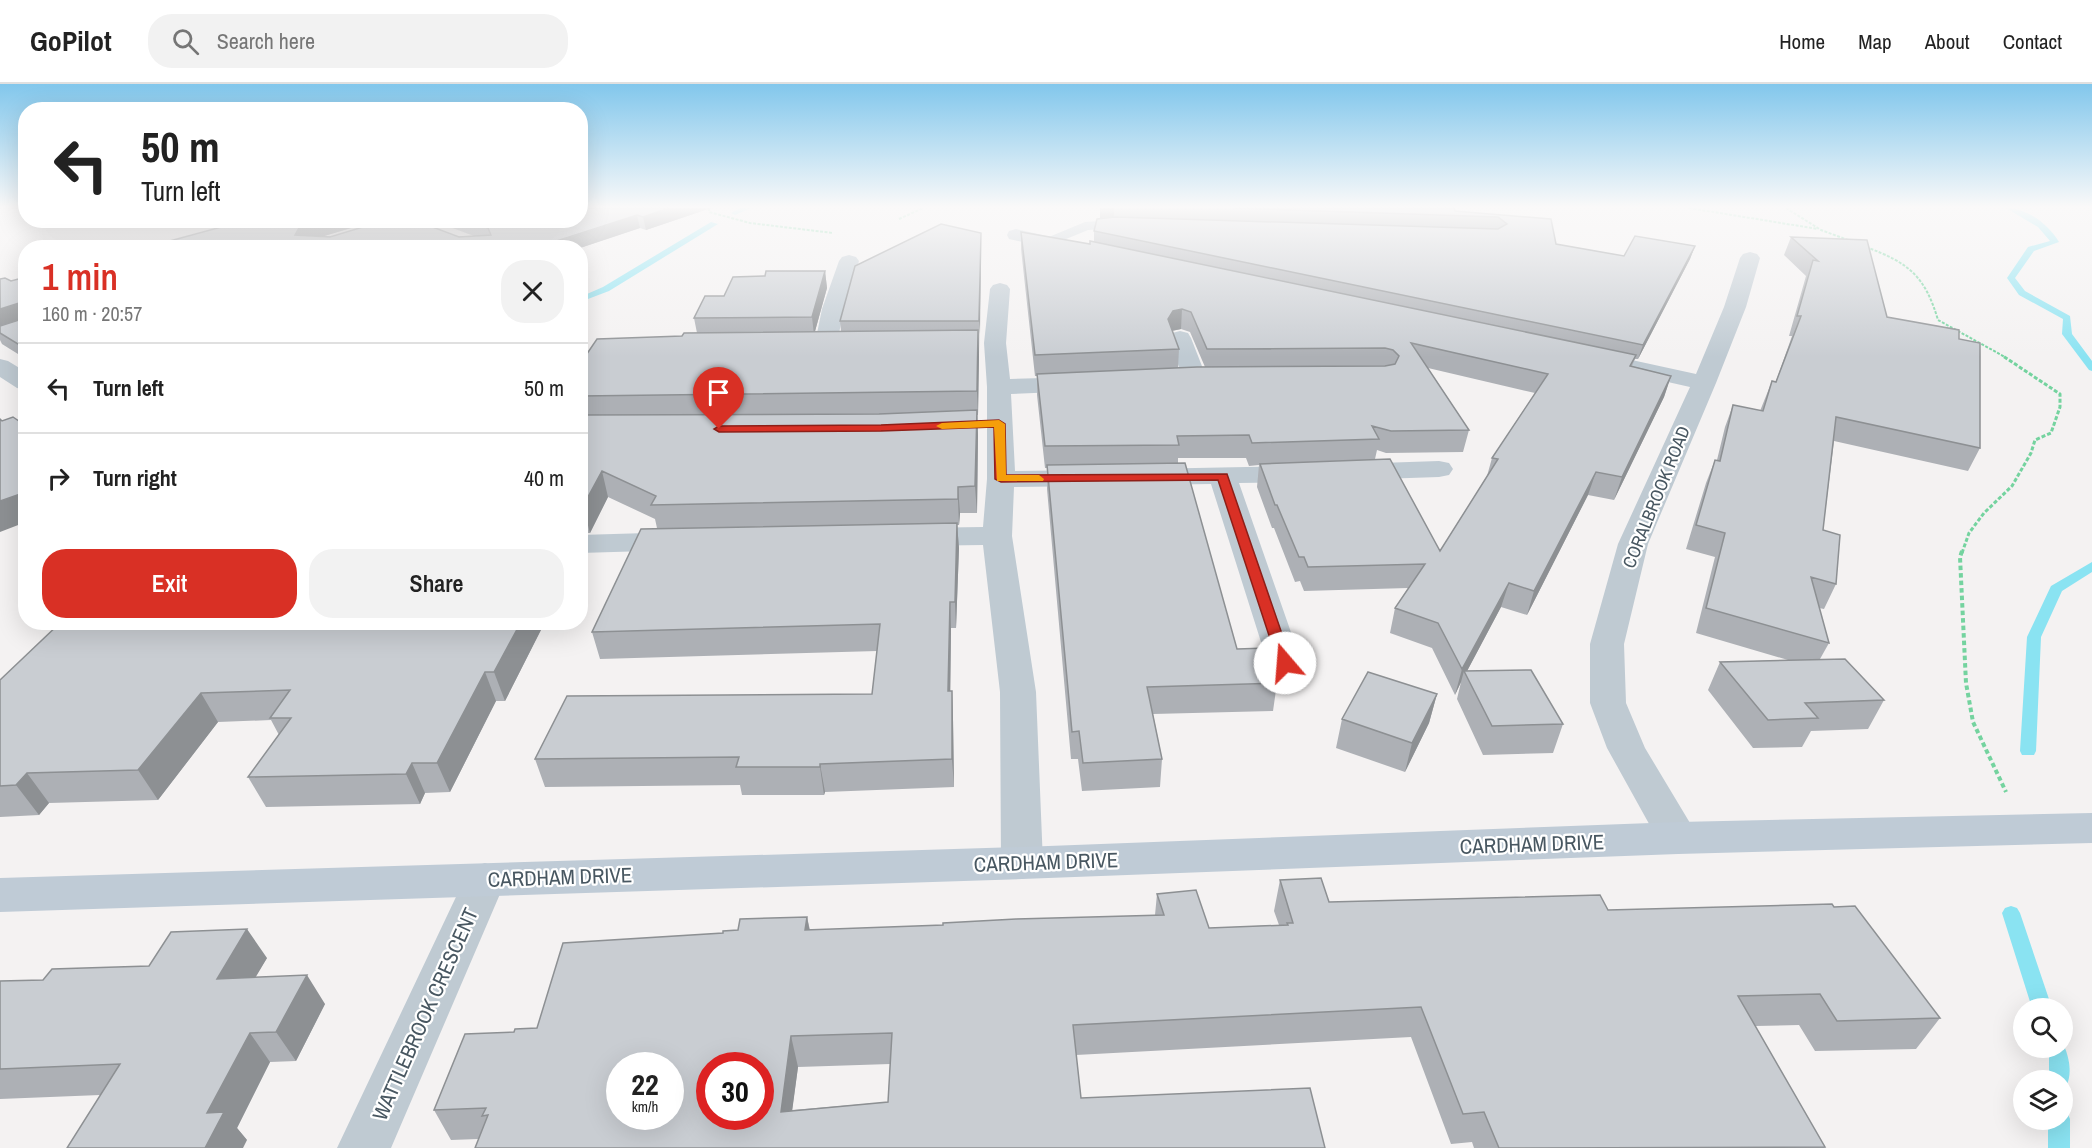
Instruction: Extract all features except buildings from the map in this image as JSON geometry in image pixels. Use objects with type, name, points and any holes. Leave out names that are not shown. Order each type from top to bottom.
[{"type":"street","name":"CORALBROOK ROAD","points":[[1678,838],[1626,748],[1608,703],[1607,644],[1633,544],[1735,307],[1750,258]]},
{"type":"street","points":[[849,261],[833,309],[814,344],[849,343]]},
{"type":"street","points":[[1000,289],[984,343],[999,387],[988,424],[1001,479],[998,536],[1018,692],[1022,863]]},
{"type":"street","points":[[1180,338],[1195,380]]},
{"type":"street","points":[[1598,360],[1704,382]]},
{"type":"street","points":[[0,366],[18,378]]},
{"type":"street","points":[[999,387],[1103,383]]},
{"type":"street","points":[[1001,479],[1223,477],[1438,469]]},
{"type":"street","points":[[1223,477],[1285,663]]},
{"type":"street","points":[[881,538],[998,536]]},
{"type":"street","points":[[588,543],[707,540]]},
{"type":"street","name":"CARDHAM DRIVE","points":[[0,895],[1022,863],[1678,838],[2092,828]]},
{"type":"street","name":"WATTLEBROOK CRESCENT","points":[[364,1148],[485,880]]},
{"type":"path","points":[[1895,258],[1914,269],[1926,286],[1938,320],[1996,351],[2060,394],[2060,407],[2051,433],[2035,441],[2013,486],[1984,513],[1969,533],[1960,557],[1966,682],[1973,722],[2025,830]]},
{"type":"waterway","points":[[588,297],[606,289],[658,258]]},
{"type":"waterway","points":[[2025,258],[2011,278],[2022,293],[2067,318],[2067,334],[2092,368]]},
{"type":"waterway","points":[[2028,751],[2034,637],[2056,589],[2092,566]]},
{"type":"waterway","points":[[2011,913],[2039,998]]},
{"type":"waterway","points":[[2059,1058],[2059,1070]]},
{"type":"waterway","points":[[2059,1130],[2059,1148]]},
{"type":"slow traffic","points":[[942,426],[999,424],[1001,479],[1039,479]]},
{"type":"route","points":[[719,429],[881,428],[999,424],[1001,479],[1223,477],[1285,663]]}]
